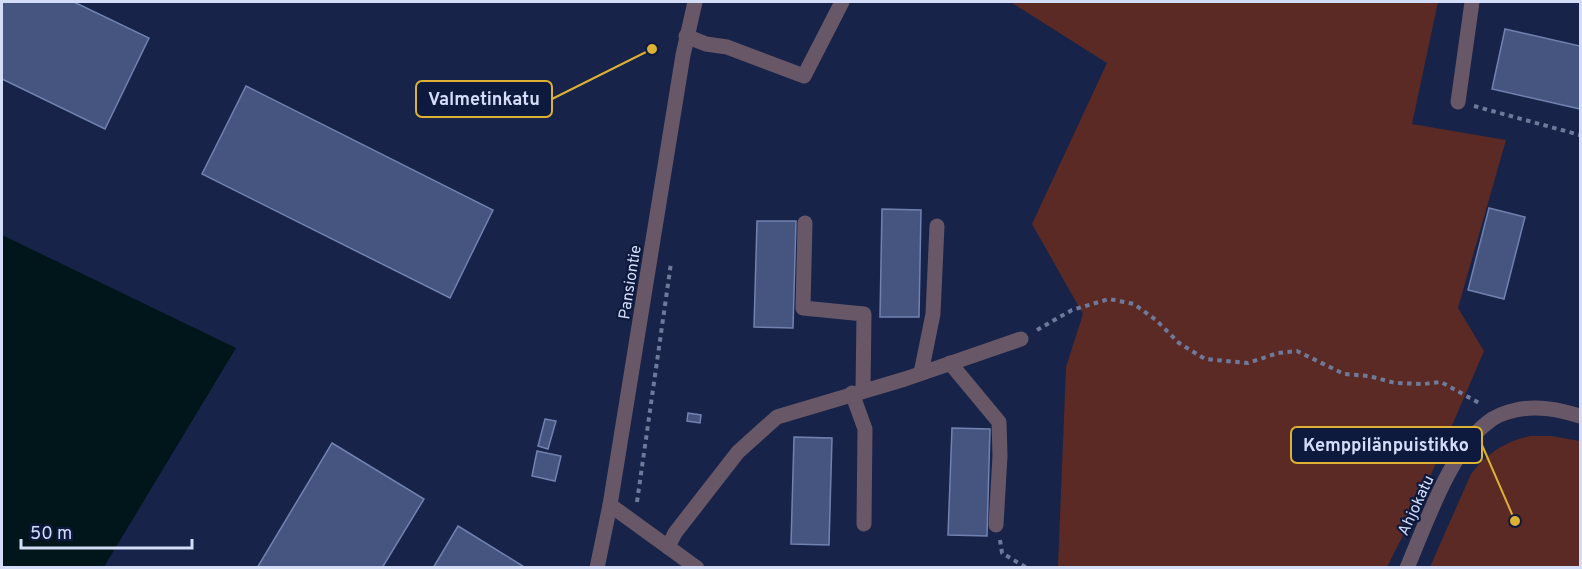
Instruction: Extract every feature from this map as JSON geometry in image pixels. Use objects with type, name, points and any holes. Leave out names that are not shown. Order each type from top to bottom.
[{"type":"street","name":"Pansiontie","points":[[597,567],[610,505],[686,36],[695,2]]},
{"type":"street","points":[[686,36],[706,44],[728,47],[804,76],[842,2]]},
{"type":"street","points":[[1458,102],[1472,2]]},
{"type":"street","points":[[805,223],[802,308],[864,314],[858,392],[865,429],[864,524]]},
{"type":"street","points":[[921,373],[933,314],[937,226]]},
{"type":"street","points":[[668,547],[675,533],[738,452],[777,417],[921,373],[1021,339]]},
{"type":"street","points":[[950,363],[999,422],[1000,456],[996,525]]},
{"type":"street","name":"Ahjokatu","points":[[1407,567],[1459,456],[1487,422],[1517,409],[1553,409],[1581,416]]},
{"type":"street","points":[[610,505],[697,567]]},
{"type":"path","points":[[1458,102],[1581,135]]},
{"type":"path","points":[[634,521],[672,254]]},
{"type":"path","points":[[1021,339],[1072,310],[1109,299],[1134,304],[1156,320],[1179,343],[1205,358],[1248,363],[1297,351],[1344,374],[1369,376],[1395,383],[1441,382],[1501,415]]},
{"type":"path","points":[[996,525],[1002,553],[1027,567]]},
{"type":"shaded area","points":[[1013,2],[1438,2],[1412,124],[1506,140],[1458,308],[1484,351],[1415,512],[1387,567],[1058,567],[1066,367],[1083,314],[1032,224],[1107,63]]},
{"type":"shaded area","points":[[2,235],[236,348],[104,567],[2,567]]},
{"type":"shaded area","points":[[1530,436],[1551,436],[1580,441],[1580,567],[1430,567],[1471,474],[1497,449],[1512,441]]},
{"type":"building","points":[[2,2],[74,2],[149,38],[105,129],[2,79]]},
{"type":"building","points":[[1505,29],[1580,46],[1580,109],[1492,89]]},
{"type":"building","points":[[246,86],[493,210],[450,298],[202,174]]},
{"type":"building","points":[[1489,208],[1525,217],[1504,299],[1468,290]]},
{"type":"building","points":[[882,209],[921,210],[919,317],[880,317]]},
{"type":"building","points":[[757,221],[796,221],[793,328],[754,327]]},
{"type":"building","points":[[688,413],[701,415],[700,423],[687,421]]},
{"type":"building","points":[[545,419],[556,421],[548,449],[538,446]]},
{"type":"building","points":[[952,428],[990,429],[987,536],[948,535]]},
{"type":"building","points":[[794,437],[832,438],[829,545],[791,544]]},
{"type":"building","points":[[332,443],[424,499],[382,568],[257,568]]},
{"type":"building","points":[[537,451],[561,456],[555,481],[532,476]]},
{"type":"building","points":[[458,526],[526,568],[433,568]]},
{"type":"place","name":"Valmetinkatu","points":[[652,49]]},
{"type":"place","name":"Kemppilänpuistikko","points":[[1515,521]]}]
